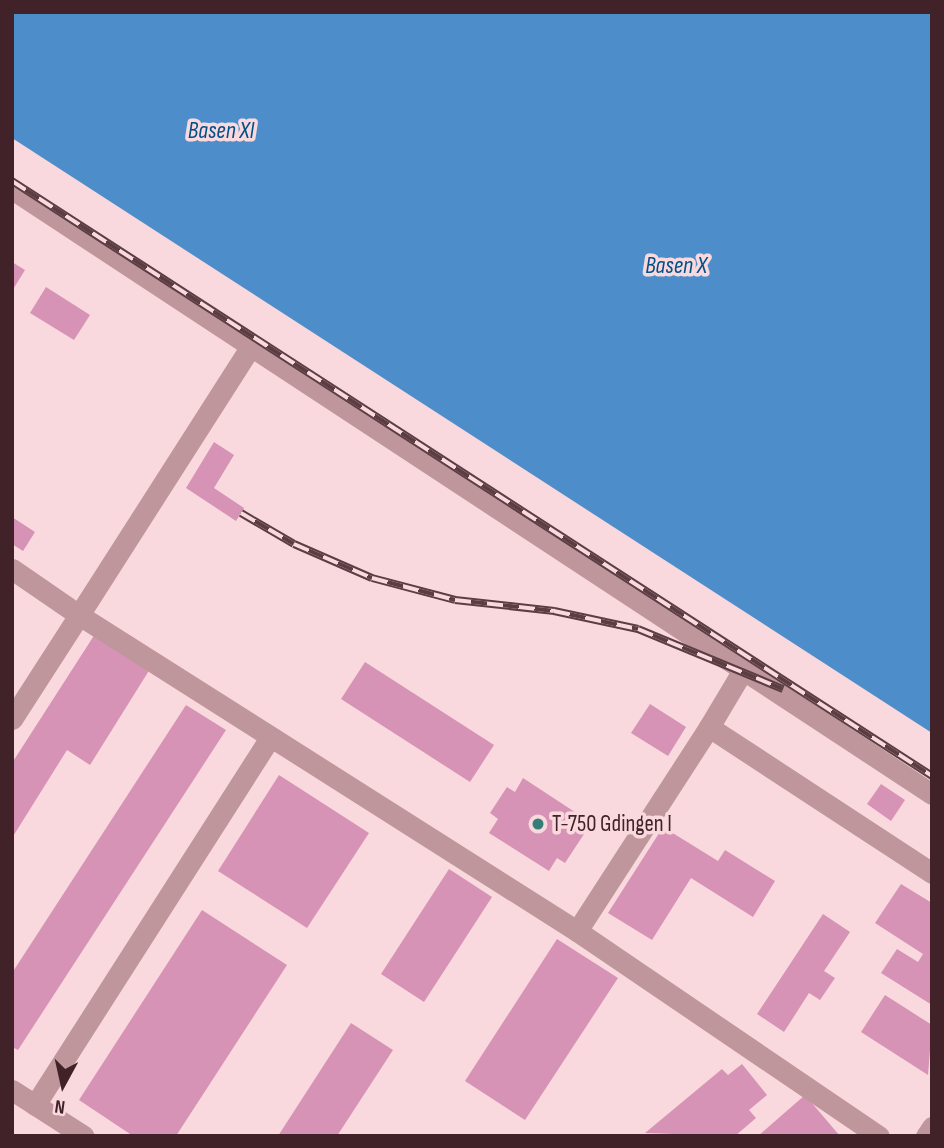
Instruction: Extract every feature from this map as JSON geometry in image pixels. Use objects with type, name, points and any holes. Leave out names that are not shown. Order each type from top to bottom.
[{"type":"lane","points":[[12,188],[932,794]]},
{"type":"lane","points":[[12,719],[251,346]]},
{"type":"lane","points":[[12,569],[79,615],[577,931],[879,1136]]},
{"type":"lane","points":[[577,931],[743,670]]},
{"type":"lane","points":[[709,727],[932,873]]},
{"type":"lane","points":[[35,1105],[270,737]]},
{"type":"lane","points":[[12,1090],[84,1136]]},
{"type":"lane","points":[[926,1136],[932,1127]]},
{"type":"water","name":"Basen X","points":[[12,12],[932,12],[932,733],[12,138]]},
{"type":"building","points":[[12,262],[25,270],[12,291]]},
{"type":"building","points":[[46,287],[90,315],[74,340],[30,313]]},
{"type":"building","points":[[214,442],[234,455],[214,488],[244,508],[236,521],[186,488]]},
{"type":"building","points":[[12,517],[35,532],[23,551],[12,544]]},
{"type":"building","points":[[95,634],[150,669],[90,765],[67,750],[12,838],[12,763]]},
{"type":"building","points":[[365,662],[494,745],[470,782],[341,699]]},
{"type":"building","points":[[650,704],[686,727],[668,756],[631,733]]},
{"type":"building","points":[[186,705],[226,730],[18,1050],[12,1047],[12,973]]},
{"type":"building","points":[[279,775],[369,833],[307,928],[218,871]]},
{"type":"building","name":"T-750 Gdingen I","points":[[523,778],[584,818],[577,829],[584,834],[565,863],[557,858],[549,871],[489,833],[498,819],[490,813],[507,787],[515,792]]},
{"type":"building","points":[[881,784],[905,800],[891,821],[867,804]]},
{"type":"building","points":[[663,827],[718,861],[725,850],[775,881],[753,917],[691,878],[652,940],[608,913]]},
{"type":"building","points":[[449,869],[492,897],[424,1002],[381,974]]},
{"type":"building","points":[[901,884],[932,903],[932,1005],[881,973],[897,949],[918,962],[923,954],[875,923]]},
{"type":"building","points":[[202,910],[287,965],[176,1136],[133,1136],[79,1100]]},
{"type":"building","points":[[823,914],[850,932],[824,971],[835,978],[820,1000],[809,993],[784,1032],[757,1014]]},
{"type":"building","points":[[557,939],[618,978],[525,1120],[465,1081]]},
{"type":"building","points":[[885,995],[932,1025],[928,1075],[861,1032]]},
{"type":"building","points":[[351,1023],[393,1050],[337,1136],[278,1136]]},
{"type":"building","points":[[742,1064],[767,1095],[749,1110],[756,1118],[735,1136],[645,1133],[722,1069],[728,1075]]},
{"type":"building","points":[[805,1095],[840,1136],[758,1136]]},
{"type":"railway","points":[[12,181],[932,776]]},
{"type":"railway","points":[[241,513],[294,544],[372,578],[455,600],[554,611],[638,629],[783,689]]},
{"type":"place","name":"T-750 Gdingen I","points":[[538,824]]},
{"type":"water label","name":"Basen XI","points":[[221,131]]}]
